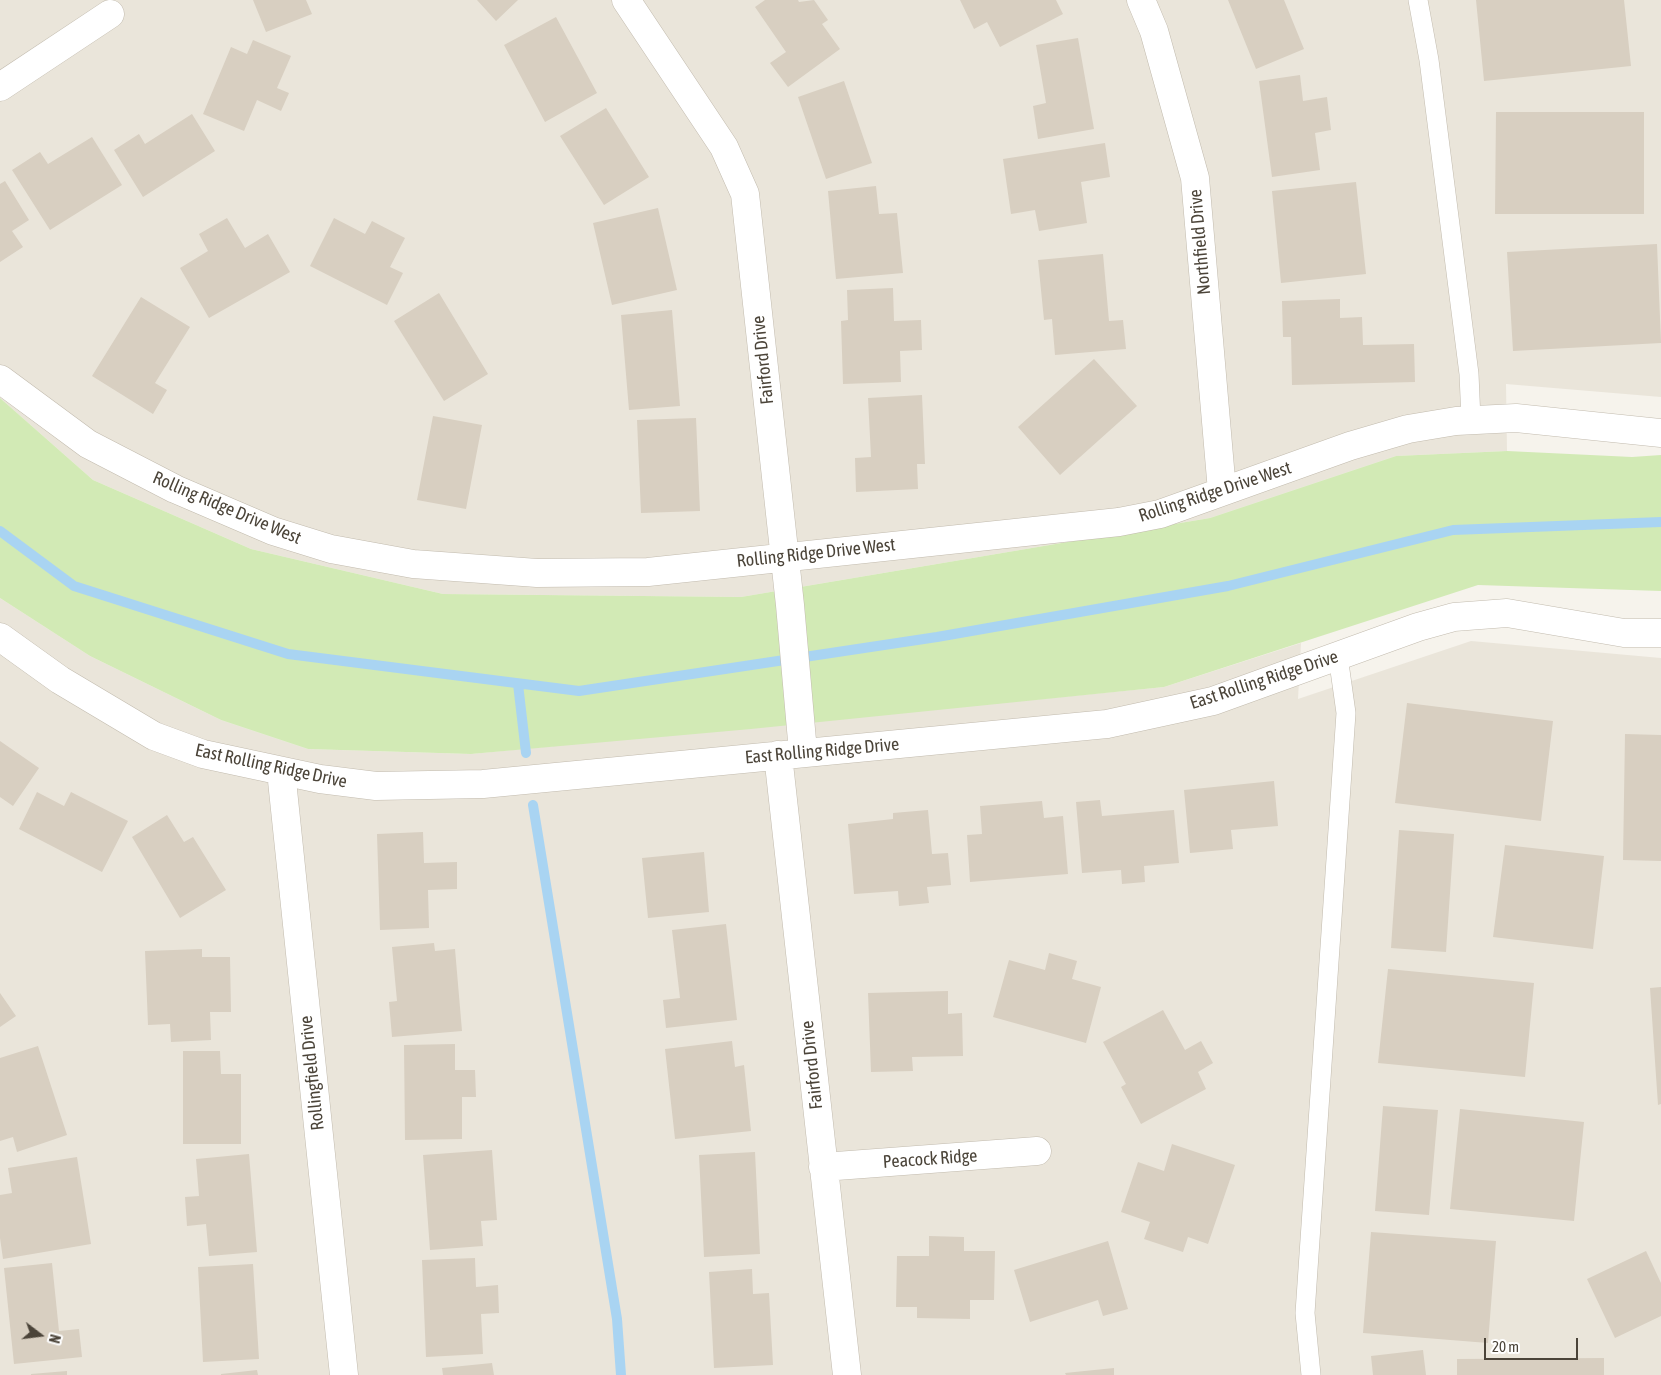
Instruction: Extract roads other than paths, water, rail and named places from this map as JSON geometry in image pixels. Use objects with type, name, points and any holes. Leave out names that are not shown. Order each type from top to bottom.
[{"type":"street","name":"Fairford Drive","points":[[626,0],[724,147],[745,194],[800,703],[791,754],[823,1167],[846,1375]]},
{"type":"street","name":"Northfield Drive","points":[[1141,0],[1154,31],[1195,178],[1222,491]]},
{"type":"street","points":[[0,87],[110,14]]},
{"type":"street","name":"Rolling Ridge Drive West","points":[[0,379],[88,444],[202,500],[273,531],[331,549],[413,564],[536,573],[648,572],[783,556],[1118,522],[1160,514],[1350,446],[1408,429],[1471,420],[1516,418],[1661,433]]},
{"type":"street","name":"East Rolling Ridge Drive","points":[[0,637],[60,680],[154,736],[203,754],[320,780],[376,786],[483,784],[1106,724],[1213,701],[1418,627],[1454,617],[1507,613],[1624,633],[1661,633]]},
{"type":"street","name":"Rollingfield Drive","points":[[281,771],[344,1375]]},
{"type":"street","name":"Peacock Ridge","points":[[823,1167],[1037,1151]]},
{"type":"lane","points":[[1418,0],[1429,60],[1469,374],[1471,420]]},
{"type":"lane","points":[[1311,1375],[1305,1313],[1346,713],[1338,656]]},
{"type":"waterway","points":[[0,531],[74,586],[288,654],[579,691],[937,637],[1228,586],[1453,530],[1661,522]]},
{"type":"waterway","points":[[518,684],[526,753]]},
{"type":"waterway","points":[[533,805],[617,1319],[621,1375]]}]
